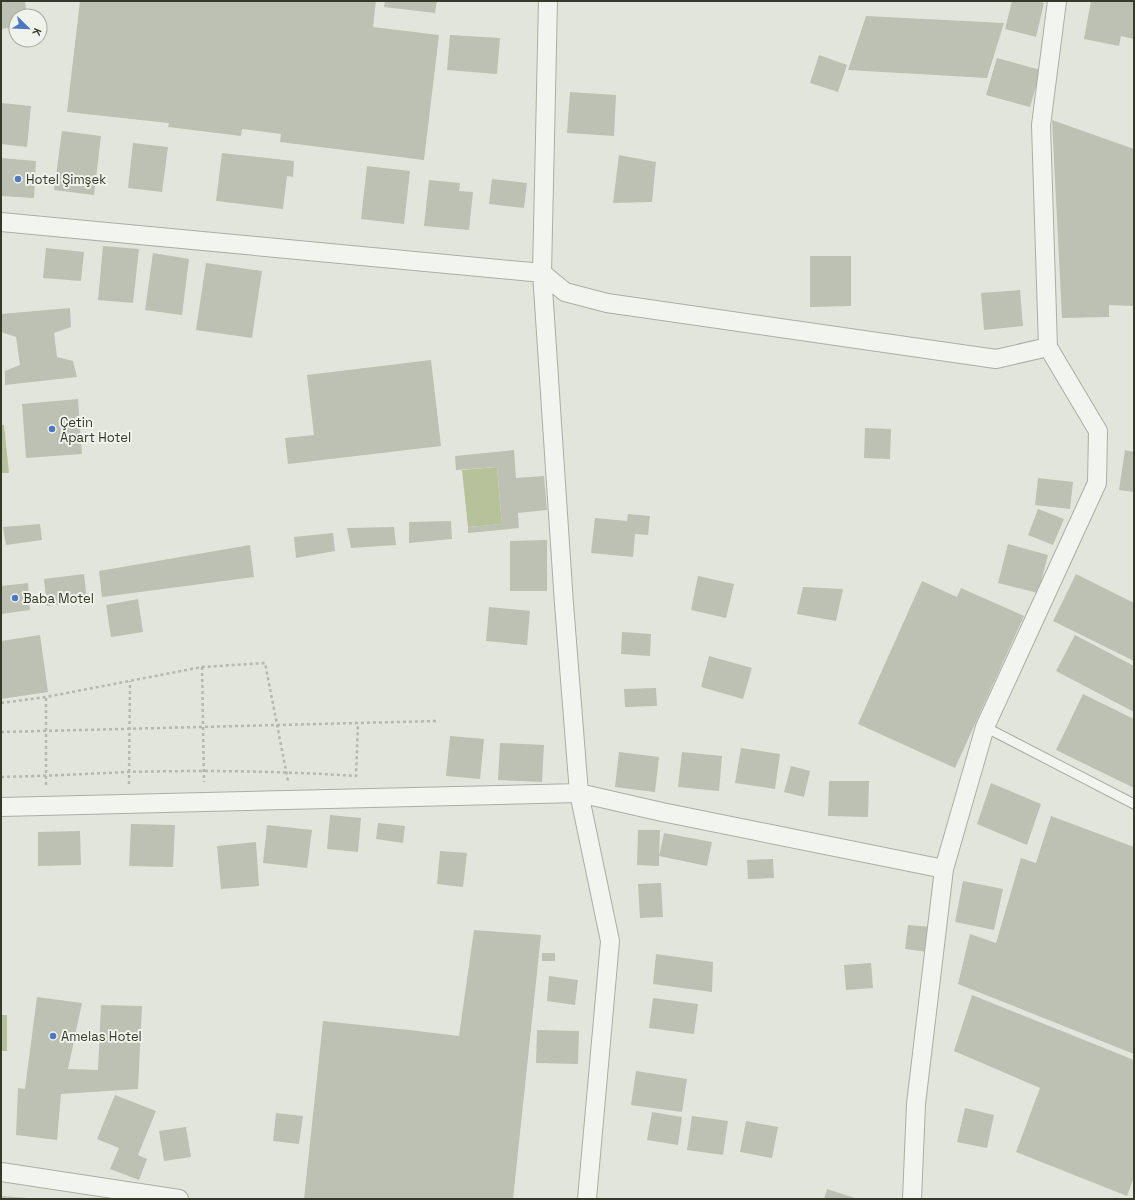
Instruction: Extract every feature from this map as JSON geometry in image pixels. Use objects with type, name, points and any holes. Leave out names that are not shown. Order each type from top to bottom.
[{"type":"street","points":[[548,1],[542,273],[564,604],[580,794],[610,941],[587,1199]]},
{"type":"street","points":[[912,1199],[916,1104],[944,869],[985,727],[1097,483],[1098,431],[1048,347],[1040,125],[1058,1]]},
{"type":"street","points":[[1,222],[542,273],[565,292],[607,303],[996,359],[1048,347]]},
{"type":"street","points":[[1,807],[580,794],[944,869]]},
{"type":"street","points":[[1,1172],[179,1199]]},
{"type":"lane","points":[[985,727],[1134,804]]},
{"type":"path","points":[[1,703],[46,697],[202,667],[265,663],[292,801]]},
{"type":"path","points":[[202,667],[204,803]]},
{"type":"path","points":[[129,804],[130,681]]},
{"type":"path","points":[[46,697],[46,806]]},
{"type":"path","points":[[1,732],[437,721]]},
{"type":"path","points":[[1,777],[129,772],[204,771],[286,771],[356,776],[358,723]]},
{"type":"shaded area","points":[[1,425],[4,425],[9,473],[1,473]]},
{"type":"shaded area","points":[[497,467],[502,524],[468,527],[462,470]]},
{"type":"shaded area","points":[[1,1015],[7,1015],[7,1051],[1,1051]]},
{"type":"building","points":[[1,1],[25,1],[26,8],[8,8],[8,28],[1,29]]},
{"type":"building","points":[[80,1],[376,1],[373,27],[439,35],[424,160],[280,142],[281,134],[242,129],[241,136],[168,127],[169,123],[67,112]]},
{"type":"building","points":[[385,1],[437,1],[435,13],[384,7]]},
{"type":"building","points":[[1012,1],[1037,1],[1044,3],[1036,37],[1005,29]]},
{"type":"building","points":[[1091,1],[1134,1],[1134,39],[1121,36],[1119,46],[1084,39]]},
{"type":"building","points":[[866,16],[1004,23],[987,78],[848,70]]},
{"type":"building","points":[[450,35],[500,38],[497,74],[447,70]]},
{"type":"building","points":[[819,55],[847,65],[838,92],[810,83]]},
{"type":"building","points":[[997,58],[1041,70],[1030,107],[986,95]]},
{"type":"building","points":[[570,92],[616,95],[614,136],[567,133]]},
{"type":"building","points":[[1,103],[31,106],[27,147],[1,144]]},
{"type":"building","points":[[1052,120],[1134,149],[1134,306],[1109,305],[1109,317],[1062,318]]},
{"type":"building","points":[[62,131],[101,136],[94,195],[54,190]]},
{"type":"building","points":[[133,143],[168,147],[162,192],[128,188]]},
{"type":"building","points":[[222,153],[294,161],[293,177],[287,176],[283,209],[216,201]]},
{"type":"building","points":[[619,155],[656,162],[652,202],[613,203]]},
{"type":"building","name":"Hotel Şimşek","points":[[1,158],[36,161],[34,198],[1,196]]},
{"type":"building","points":[[367,166],[410,171],[404,224],[361,219]]},
{"type":"building","points":[[492,179],[527,183],[524,208],[489,204]]},
{"type":"building","points":[[429,180],[460,183],[459,191],[473,192],[469,230],[424,226]]},
{"type":"building","points":[[103,246],[139,249],[133,303],[98,300]]},
{"type":"building","points":[[46,248],[84,252],[81,281],[43,278]]},
{"type":"building","points":[[153,253],[189,259],[182,315],[145,310]]},
{"type":"building","points":[[810,256],[851,256],[851,306],[810,307]]},
{"type":"building","points":[[206,263],[262,271],[252,338],[196,330]]},
{"type":"building","points":[[1020,290],[1023,326],[984,330],[981,293]]},
{"type":"building","points":[[70,308],[71,327],[54,333],[57,357],[73,361],[77,377],[5,385],[5,371],[20,365],[16,337],[1,332],[1,314]]},
{"type":"building","points":[[431,360],[441,446],[288,464],[285,438],[314,435],[307,375]]},
{"type":"building","name":"Çetin Apart Hotel","points":[[78,399],[82,454],[26,458],[22,404]]},
{"type":"building","points":[[865,428],[891,429],[890,459],[864,458]]},
{"type":"building","points":[[514,450],[516,478],[544,476],[547,510],[518,513],[519,528],[468,533],[468,527],[502,524],[497,467],[456,470],[455,456]]},
{"type":"building","points":[[1125,450],[1134,452],[1134,492],[1119,490]]},
{"type":"building","points":[[1038,478],[1073,482],[1070,509],[1035,505]]},
{"type":"building","points":[[1038,509],[1064,519],[1053,545],[1028,535]]},
{"type":"building","points":[[628,514],[650,516],[648,535],[635,534],[633,557],[591,553],[595,518],[627,521]]},
{"type":"building","points":[[451,521],[452,539],[409,543],[409,522]]},
{"type":"building","points":[[40,524],[42,540],[6,545],[3,527]]},
{"type":"building","points":[[394,527],[396,545],[351,548],[347,528]]},
{"type":"building","points":[[333,533],[335,551],[296,558],[294,537]]},
{"type":"building","points":[[547,540],[547,591],[510,591],[510,541]]},
{"type":"building","points":[[1008,544],[1048,555],[1038,593],[998,583]]},
{"type":"building","points":[[250,545],[254,577],[102,597],[99,571]]},
{"type":"building","points":[[84,574],[87,601],[47,606],[44,579]]},
{"type":"building","points":[[1076,574],[1134,603],[1134,661],[1053,621]]},
{"type":"building","points":[[698,576],[734,584],[726,618],[691,610]]},
{"type":"building","points":[[922,581],[957,597],[961,588],[1024,616],[955,768],[858,724]]},
{"type":"building","name":"Baba Motel","points":[[28,583],[30,610],[1,614],[1,586]]},
{"type":"building","points":[[803,587],[843,589],[836,621],[797,614]]},
{"type":"building","points":[[138,599],[143,632],[111,637],[106,605]]},
{"type":"building","points":[[489,607],[530,611],[527,645],[486,641]]},
{"type":"building","points":[[622,632],[651,634],[650,656],[621,654]]},
{"type":"building","points":[[40,635],[48,692],[1,699],[1,641]]},
{"type":"building","points":[[1075,635],[1134,666],[1134,712],[1056,671]]},
{"type":"building","points":[[709,656],[752,668],[743,699],[701,687]]},
{"type":"building","points":[[656,688],[657,706],[625,707],[624,689]]},
{"type":"building","points":[[1083,694],[1134,719],[1134,788],[1056,750]]},
{"type":"building","points":[[450,736],[484,739],[480,779],[446,776]]},
{"type":"building","points":[[500,743],[544,745],[542,782],[498,780]]},
{"type":"building","points":[[741,748],[780,754],[775,789],[735,783]]},
{"type":"building","points":[[619,752],[659,757],[655,792],[615,787]]},
{"type":"building","points":[[682,752],[722,756],[719,791],[678,787]]},
{"type":"building","points":[[791,766],[810,771],[804,797],[784,792]]},
{"type":"building","points":[[829,781],[869,781],[868,817],[828,816]]},
{"type":"building","points":[[991,783],[1041,804],[1027,845],[977,824]]},
{"type":"building","points":[[330,815],[361,818],[358,852],[327,849]]},
{"type":"building","points":[[1051,816],[1134,847],[1134,1054],[958,984],[970,934],[996,943],[1021,858],[1036,863]]},
{"type":"building","points":[[378,823],[405,826],[403,843],[376,839]]},
{"type":"building","points":[[131,824],[175,825],[173,867],[129,866]]},
{"type":"building","points":[[267,825],[312,830],[307,868],[263,863]]},
{"type":"building","points":[[638,830],[660,830],[659,866],[637,865]]},
{"type":"building","points":[[80,831],[81,865],[38,866],[38,832]]},
{"type":"building","points":[[664,833],[712,842],[707,866],[659,856]]},
{"type":"building","points":[[256,842],[259,886],[221,889],[217,846]]},
{"type":"building","points":[[440,851],[467,853],[463,887],[437,884]]},
{"type":"building","points":[[773,859],[774,878],[748,879],[747,860]]},
{"type":"building","points":[[963,881],[1003,889],[994,930],[955,922]]},
{"type":"building","points":[[661,883],[663,917],[640,918],[638,884]]},
{"type":"building","points":[[908,925],[931,927],[928,952],[905,949]]},
{"type":"building","points":[[474,930],[541,935],[513,1199],[304,1199],[323,1021],[459,1036]]},
{"type":"building","points":[[542,953],[555,953],[555,961],[542,961]]},
{"type":"building","points":[[656,954],[713,962],[712,992],[653,984]]},
{"type":"building","points":[[871,963],[873,988],[846,990],[844,965]]},
{"type":"building","points":[[549,976],[578,980],[575,1005],[547,1001]]},
{"type":"building","points":[[972,995],[1134,1060],[1134,1177],[1127,1196],[1016,1152],[1040,1088],[954,1051]]},
{"type":"building","points":[[37,997],[82,1003],[68,1069],[98,1070],[101,1005],[142,1006],[138,1089],[61,1094],[57,1140],[16,1135],[18,1088],[25,1089]]},
{"type":"building","points":[[653,998],[698,1004],[694,1034],[649,1028]]},
{"type":"building","points":[[537,1030],[579,1031],[578,1064],[536,1063]]},
{"type":"building","points":[[636,1071],[687,1079],[682,1112],[631,1105]]},
{"type":"building","points":[[115,1095],[156,1111],[138,1155],[147,1159],[139,1180],[110,1169],[119,1148],[97,1139]]},
{"type":"building","points":[[965,1108],[994,1115],[987,1148],[957,1142]]},
{"type":"building","points":[[652,1112],[682,1117],[678,1145],[647,1140]]},
{"type":"building","points":[[276,1113],[303,1116],[299,1144],[273,1141]]},
{"type":"building","points":[[692,1116],[728,1121],[723,1155],[687,1150]]},
{"type":"building","points":[[746,1121],[778,1127],[772,1158],[740,1152]]},
{"type":"building","points":[[186,1127],[191,1157],[164,1161],[159,1131]]},
{"type":"building","points":[[827,1189],[858,1199],[824,1199]]},
{"type":"building","points":[[2,1196],[28,1198],[28,1199],[1,1199]]},
{"type":"place","name":"Hotel Şimşek","points":[[18,179]]},
{"type":"place","name":"Çetin Apart Hotel","points":[[52,429]]},
{"type":"place","name":"Baba Motel","points":[[15,598]]},
{"type":"place","name":"Amelas Hotel","points":[[53,1036]]}]
